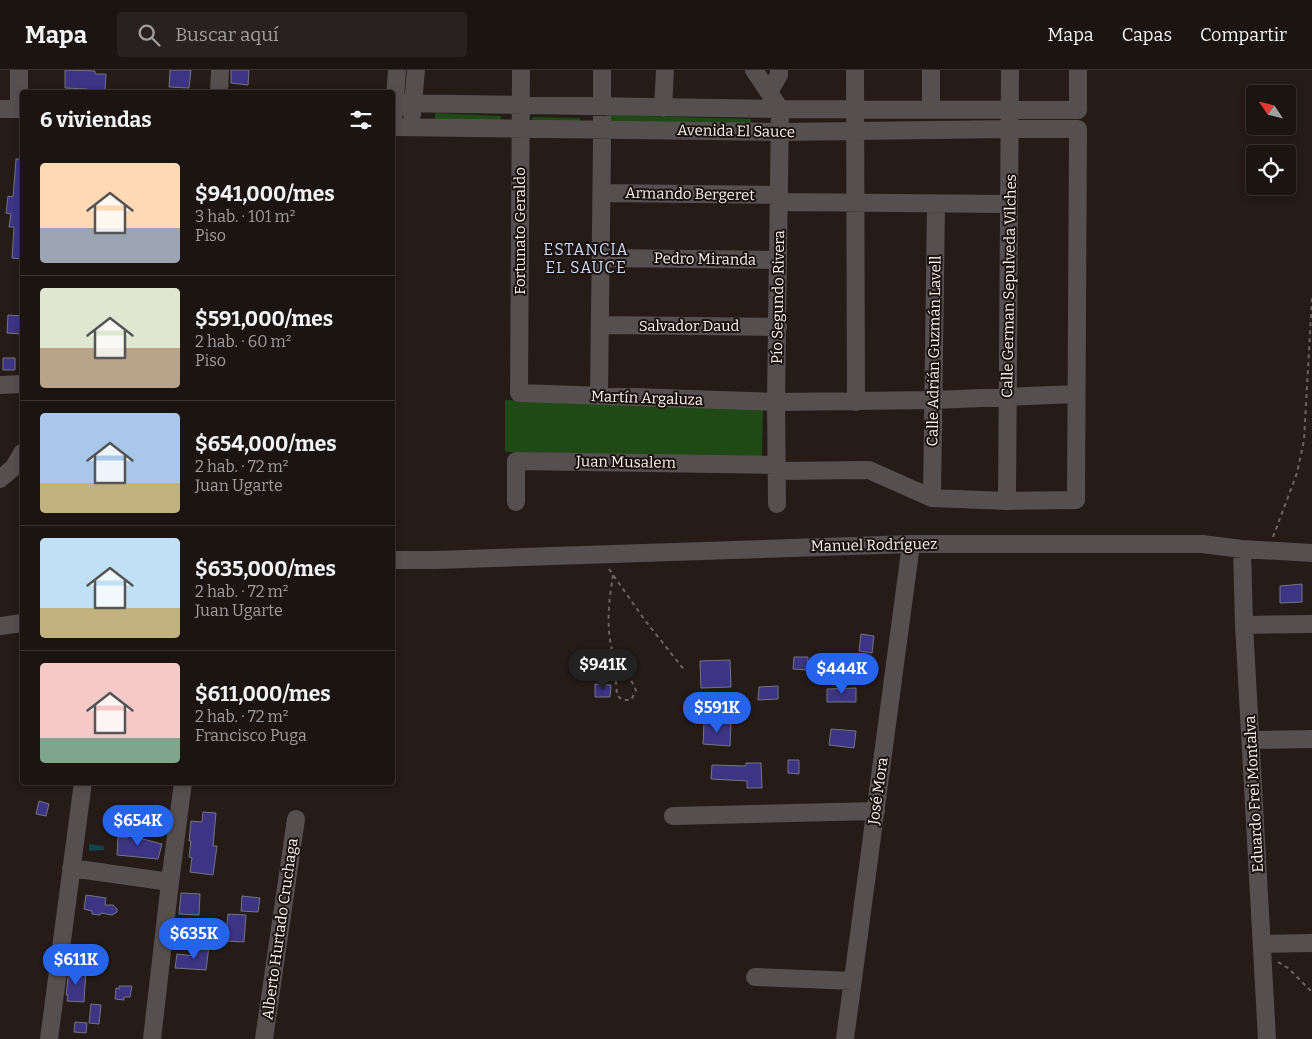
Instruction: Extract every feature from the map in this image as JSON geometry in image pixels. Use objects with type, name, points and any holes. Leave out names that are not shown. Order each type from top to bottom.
[{"type":"street","points":[[19,70],[20,90]]},
{"type":"street","points":[[219,90],[220,70]]},
{"type":"street","points":[[395,94],[397,70]]},
{"type":"street","points":[[411,128],[416,70]]},
{"type":"street","name":"Fortunato Geraldo","points":[[519,393],[521,70]]},
{"type":"street","points":[[599,396],[602,70]]},
{"type":"street","points":[[663,108],[665,70]]},
{"type":"street","points":[[754,70],[780,110]]},
{"type":"street","points":[[769,92],[779,75],[779,70]]},
{"type":"street","points":[[855,70],[856,402]]},
{"type":"street","points":[[931,70],[931,109]]},
{"type":"street","name":"Calle German Sepulveda Vilches","points":[[1007,501],[1010,70]]},
{"type":"street","name":"Avenida El Sauce","points":[[395,118],[413,104],[780,110],[1078,110],[1078,70]]},
{"type":"street","points":[[0,109],[20,109]]},
{"type":"street","name":"Pío Segundo Rivera","points":[[776,504],[780,110]]},
{"type":"street","name":"Avenida El Sauce","points":[[395,120],[411,128],[780,132],[1078,129],[1076,394]]},
{"type":"street","name":"Armando Bergeret","points":[[602,193],[856,203],[1009,204]]},
{"type":"street","name":"Calle Adrián Guzmán Lavell","points":[[932,498],[936,204]]},
{"type":"street","name":"Pedro Miranda","points":[[601,258],[778,260]]},
{"type":"street","name":"Salvador Daud","points":[[600,325],[778,327]]},
{"type":"street","points":[[0,385],[20,380]]},
{"type":"street","name":"Martín Argaluza","points":[[519,393],[776,402],[934,400],[1076,394]]},
{"type":"street","points":[[777,468],[869,470],[932,498],[1007,501],[1076,500],[1076,394]]},
{"type":"street","points":[[0,479],[14,467],[20,457]]},
{"type":"street","name":"Juan Musalem","points":[[516,502],[516,461],[777,468]]},
{"type":"street","name":"Manuel Rodríguez","points":[[395,560],[911,544],[1202,544],[1242,549],[1312,553]]},
{"type":"street","name":"José Mora","points":[[845,1039],[911,544]]},
{"type":"street","name":"Eduardo Frei Montalva","points":[[1242,549],[1244,625],[1267,1039]]},
{"type":"street","name":"Manuel Rodríguez","points":[[395,567],[435,560]]},
{"type":"street","points":[[0,626],[20,623]]},
{"type":"street","points":[[1244,625],[1312,624]]},
{"type":"street","points":[[1251,740],[1312,739]]},
{"type":"street","points":[[49,1039],[83,785]]},
{"type":"street","points":[[152,1039],[170,882],[184,785]]},
{"type":"street","points":[[673,816],[876,811]]},
{"type":"street","name":"Alberto Hurtado Cruchaga","points":[[264,1039],[296,819]]},
{"type":"street","points":[[71,868],[170,882]]},
{"type":"street","points":[[1262,944],[1312,943]]},
{"type":"street","points":[[756,978],[853,981]]},
{"type":"path","points":[[1267,551],[1297,473],[1304,440],[1312,298]]},
{"type":"path","points":[[600,554],[644,619],[685,671]]},
{"type":"path","points":[[613,575],[609,627],[614,656],[617,695],[622,700],[631,700],[636,691],[634,682],[622,670],[614,656]]},
{"type":"path","points":[[1262,961],[1272,959],[1288,968],[1312,992]]},
{"type":"green space","points":[[435,113],[501,116],[501,122],[435,119]]},
{"type":"green space","points":[[607,115],[751,119],[751,127],[607,123]]},
{"type":"green space","points":[[532,117],[580,118],[580,123],[532,122]]},
{"type":"green space","points":[[505,400],[763,408],[762,457],[505,452]]},
{"type":"water","points":[[89,844],[104,846],[104,850],[89,851]]},
{"type":"building","points":[[65,70],[95,71],[95,74],[106,74],[105,90],[65,88]]},
{"type":"building","points":[[170,70],[191,70],[189,88],[169,87]]},
{"type":"building","points":[[231,70],[249,70],[248,85],[231,83]]},
{"type":"building","points":[[16,159],[20,159],[20,259],[12,258],[14,227],[9,227],[11,214],[6,213],[8,196],[13,197]]},
{"type":"building","points":[[8,315],[20,316],[20,334],[7,333]]},
{"type":"building","points":[[3,358],[15,358],[15,370],[3,370]]},
{"type":"building","points":[[1302,584],[1302,602],[1280,603],[1280,586]]},
{"type":"building","points":[[861,634],[874,636],[872,653],[859,651]]},
{"type":"building","points":[[794,657],[808,657],[807,670],[793,669]]},
{"type":"building","points":[[730,660],[731,687],[701,688],[700,661]]},
{"type":"building","points":[[595,684],[611,685],[610,697],[595,697]]},
{"type":"building","points":[[778,686],[778,699],[758,700],[759,687]]},
{"type":"building","points":[[856,688],[856,702],[827,702],[827,689]]},
{"type":"building","points":[[704,722],[731,724],[730,746],[703,744]]},
{"type":"building","points":[[831,729],[856,731],[854,748],[829,745]]},
{"type":"building","points":[[788,760],[799,760],[799,774],[788,773]]},
{"type":"building","points":[[746,763],[761,763],[762,788],[747,788],[747,781],[711,779],[712,765],[746,766]]},
{"type":"building","points":[[39,801],[49,804],[46,816],[36,814]]},
{"type":"building","points":[[203,812],[216,813],[213,846],[217,846],[213,875],[190,872],[192,858],[189,857],[191,821],[202,822]]},
{"type":"building","points":[[128,830],[139,831],[139,838],[162,844],[158,859],[117,855],[118,837],[127,838]]},
{"type":"building","points":[[181,893],[200,894],[199,915],[179,914]]},
{"type":"building","points":[[86,895],[106,898],[105,905],[113,905],[117,912],[112,915],[92,914],[92,911],[84,909]]},
{"type":"building","points":[[242,896],[260,898],[258,912],[241,911]]},
{"type":"building","points":[[228,914],[246,915],[244,942],[225,941]]},
{"type":"building","points":[[197,945],[209,946],[206,970],[175,968],[177,954],[196,956]]},
{"type":"building","points":[[69,970],[86,971],[84,1002],[67,1001]]},
{"type":"building","points":[[119,986],[132,986],[130,997],[124,997],[124,1000],[115,999],[116,988],[119,989]]},
{"type":"building","points":[[91,1004],[101,1005],[99,1024],[89,1023]]},
{"type":"building","points":[[75,1022],[87,1023],[86,1033],[74,1032]]},
{"type":"district","name":"ESTANCIA EL SAUCE","points":[[586,258]]}]
